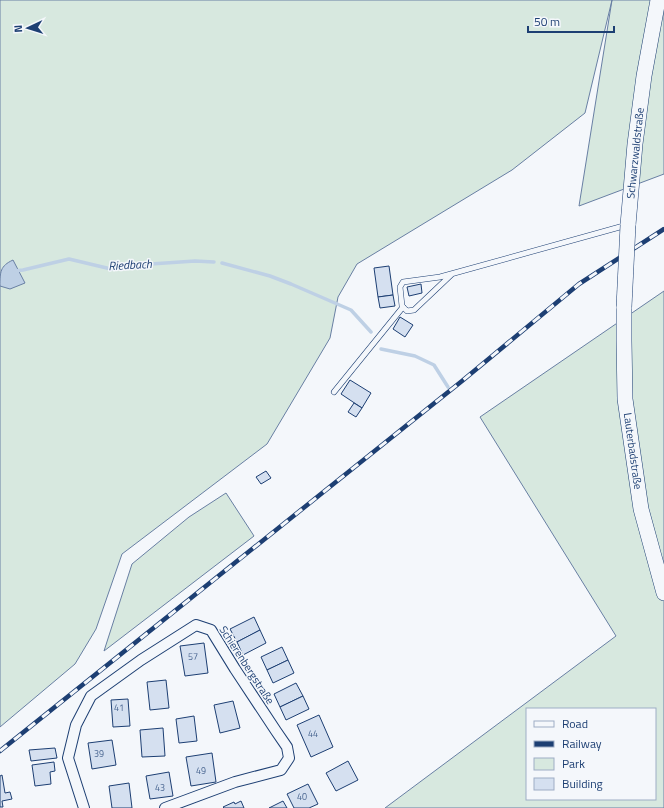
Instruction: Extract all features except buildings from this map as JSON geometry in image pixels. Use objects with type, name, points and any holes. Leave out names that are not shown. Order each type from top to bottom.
[{"type":"main road","name":"Schwarzwaldstraße","points":[[624,307],[628,225],[637,129],[644,76],[658,0]]},
{"type":"main road","name":"Lauterbadstraße","points":[[624,307],[626,407],[641,509],[664,593]]},
{"type":"street","name":"Schierenbergstraße","points":[[84,808],[68,758],[76,725],[91,696],[142,660],[196,625],[211,630],[287,747],[289,758],[281,770],[235,782],[165,808]]},
{"type":"lane","points":[[452,274],[414,310],[407,311],[402,306],[400,287],[403,282],[452,274],[628,225]]},
{"type":"lane","points":[[334,392],[403,307]]},
{"type":"green space","points":[[0,0],[612,0],[585,113],[512,170],[357,264],[338,297],[330,338],[267,444],[122,554],[96,629],[75,664],[0,727]]},
{"type":"green space","points":[[612,0],[664,0],[664,174],[579,206]]},
{"type":"green space","points":[[664,291],[664,808],[385,808],[616,636],[480,417]]},
{"type":"green space","points":[[226,493],[254,536],[104,651],[132,564],[189,517]]},
{"type":"water","points":[[13,260],[25,283],[10,289],[0,286],[0,277],[3,267]]},
{"type":"waterway","name":"Riedbach","points":[[14,271],[69,259],[111,269],[136,265],[195,261],[214,262]]},
{"type":"waterway","name":"Riedbach","points":[[222,263],[270,276],[351,310],[371,332]]},
{"type":"waterway","name":"Riedbach","points":[[381,349],[415,356],[434,365],[448,387]]},
{"type":"railway","points":[[0,751],[462,381],[579,284],[664,229]]}]
